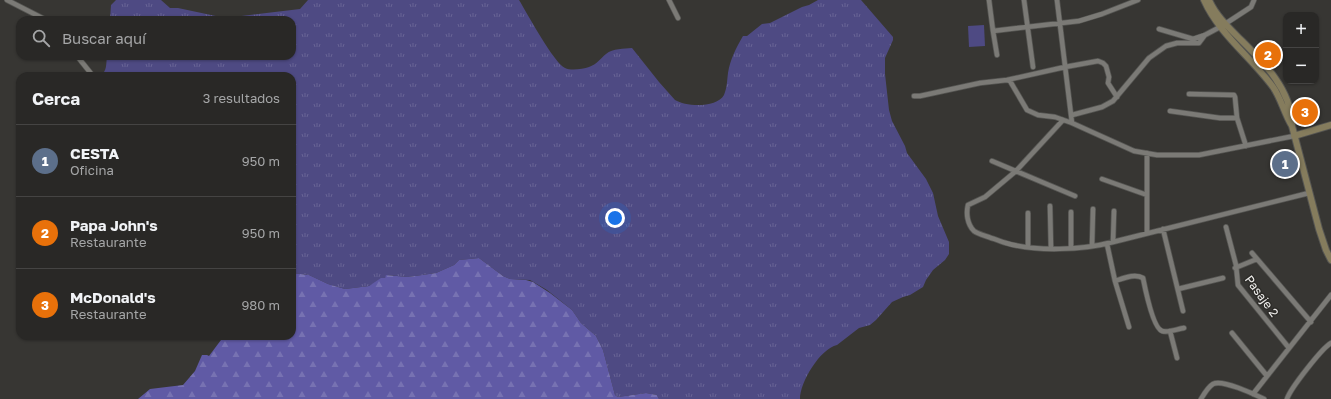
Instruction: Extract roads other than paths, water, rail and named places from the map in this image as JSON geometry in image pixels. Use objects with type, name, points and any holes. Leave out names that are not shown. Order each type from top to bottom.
[{"type":"main road","points":[[1204,0],[1234,40],[1234,44],[1276,91],[1285,115],[1292,126]]},
{"type":"main road","points":[[1209,0],[1222,26],[1248,48],[1282,88],[1291,113],[1294,136],[1309,193],[1326,250],[1331,260]]},
{"type":"main road","points":[[1234,44],[1238,43],[1248,48]]},
{"type":"main road","points":[[1244,54],[1248,55],[1277,86],[1282,88]]},
{"type":"main road","points":[[1294,136],[1331,125]]},
{"type":"street","points":[[7,0],[38,16]]},
{"type":"street","points":[[669,0],[678,18]]},
{"type":"street","points":[[989,0],[992,31],[997,55]]},
{"type":"street","points":[[1024,0],[1033,67]]},
{"type":"street","points":[[1057,0],[1072,123]]},
{"type":"street","points":[[992,31],[1079,21],[1138,0]]},
{"type":"street","points":[[1159,29],[1193,39],[1205,36],[1251,7],[1254,0]]},
{"type":"street","points":[[1072,115],[1102,107],[1117,97],[1149,58],[1166,46],[1177,43],[1199,43],[1205,36]]},
{"type":"street","points":[[80,60],[90,72]]},
{"type":"street","points":[[914,96],[920,96],[980,82],[1007,80],[1065,67],[1100,62],[1106,66],[1109,77],[1108,83],[1117,97]]},
{"type":"street","points":[[1007,80],[1010,82],[1028,110],[1038,115],[1055,117],[1072,123],[1134,151],[1157,155],[1198,155],[1294,136]]},
{"type":"street","points":[[1189,94],[1234,95],[1237,118],[1246,146]]},
{"type":"street","points":[[1170,111],[1220,118],[1237,118]]},
{"type":"street","points":[[1062,120],[1016,171],[985,197],[968,205],[967,212],[970,226],[975,232],[1006,243],[1028,247],[1051,249],[1092,246],[1107,244],[1309,193]]},
{"type":"street","points":[[1147,153],[1147,234]]},
{"type":"street","points":[[992,161],[1075,196]]},
{"type":"street","points":[[1102,179],[1147,195]]},
{"type":"street","points":[[1050,206],[1051,249]]},
{"type":"street","points":[[1092,246],[1093,209]]},
{"type":"street","points":[[1114,211],[1114,242]]},
{"type":"street","points":[[1071,212],[1071,248]]},
{"type":"street","points":[[1028,213],[1028,247]]},
{"type":"street","name":"Pasaje 2","points":[[1226,227],[1236,265],[1235,268],[1238,285],[1289,348]]},
{"type":"street","points":[[1163,229],[1183,311]]},
{"type":"street","points":[[1107,244],[1129,327]]},
{"type":"street","points":[[1252,253],[1311,322]]},
{"type":"street","points":[[1235,268],[1257,259]]},
{"type":"street","points":[[1116,281],[1136,276],[1142,278],[1156,326],[1159,330],[1163,332],[1184,328]]},
{"type":"street","points":[[1178,289],[1223,278]]},
{"type":"street","points":[[1253,394],[1331,295]]},
{"type":"street","points":[[1170,331],[1177,358]]},
{"type":"street","points":[[1232,333],[1267,376]]},
{"type":"street","points":[[1287,399],[1292,390],[1323,350],[1331,343]]},
{"type":"street","points":[[1201,399],[1213,384],[1220,382],[1264,399]]},
{"type":"place","name":"Papa John's","points":[[1268,55]]},
{"type":"place","name":"McDonald's","points":[[1305,112]]},
{"type":"place","name":"CESTA","points":[[1285,164]]}]
